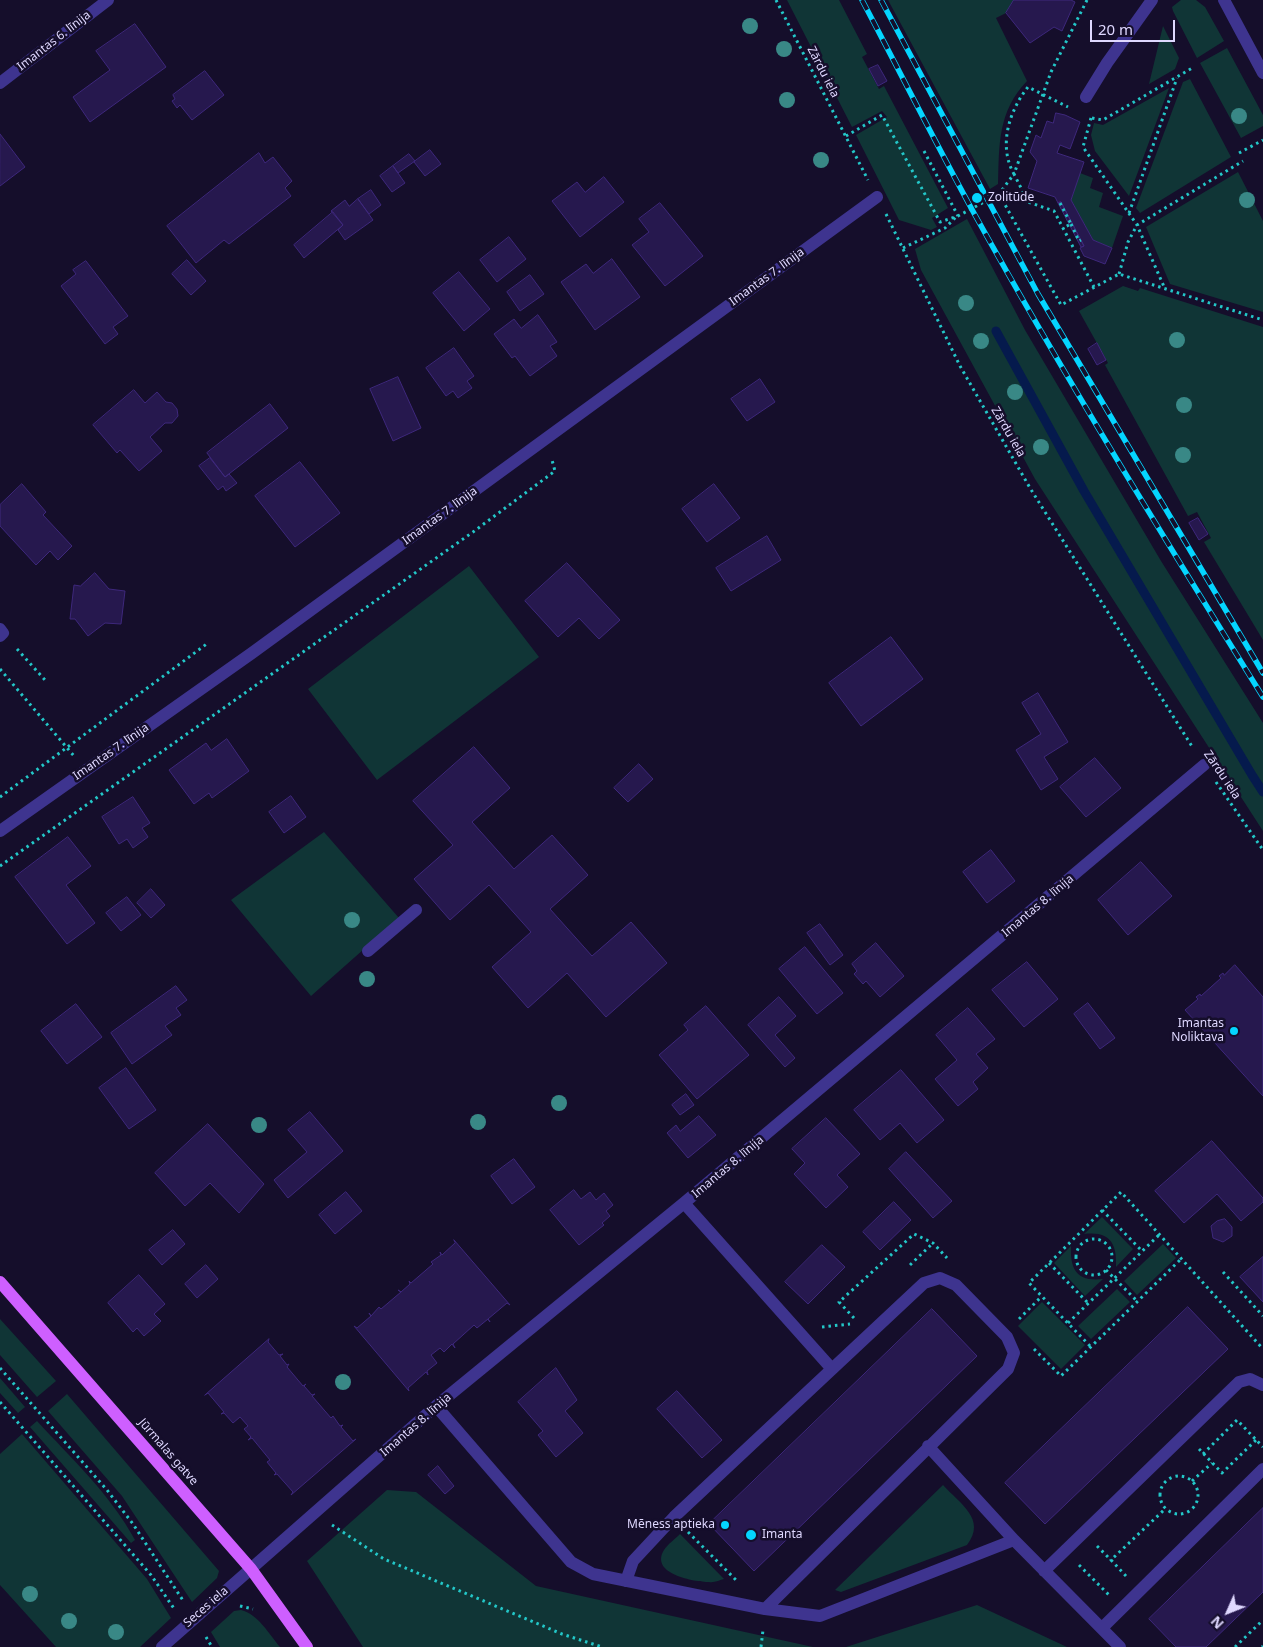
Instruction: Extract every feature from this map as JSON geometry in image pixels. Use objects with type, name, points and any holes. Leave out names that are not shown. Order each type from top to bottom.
[{"type":"main road","name":"Jūrmalas gatve","points":[[0,1282],[251,1568],[307,1647]]},
{"type":"street","name":"Imantas 6. līnija","points":[[0,82],[108,0]]},
{"type":"street","points":[[1086,97],[1107,63],[1152,0]]},
{"type":"street","points":[[1224,0],[1263,73]]},
{"type":"street","name":"Imantas 7. līnija","points":[[0,831],[85,769],[252,653],[877,197]]},
{"type":"street","name":"Imantas 8. līnija","points":[[251,1568],[314,1515],[436,1406],[684,1203],[1204,765]]},
{"type":"street","points":[[368,951],[416,910]]},
{"type":"street","points":[[684,1203],[832,1369]]},
{"type":"street","points":[[626,1581],[633,1561],[674,1517],[924,1283],[940,1278],[956,1285],[1007,1337],[1014,1353],[1008,1369],[765,1609]]},
{"type":"street","points":[[1044,1571],[1239,1382],[1250,1379],[1263,1385]]},
{"type":"street","points":[[436,1406],[571,1562],[593,1574],[765,1609],[820,1616],[1014,1540]]},
{"type":"street","points":[[928,1446],[1014,1540],[1120,1647]]},
{"type":"street","points":[[1102,1628],[1263,1469]]},
{"type":"street","name":"Seces iela","points":[[162,1647],[189,1621],[251,1568]]},
{"type":"path","name":"Zārdu iela","points":[[776,0],[904,248],[960,366],[1030,488],[1204,765],[1263,850]]},
{"type":"path","points":[[846,136],[882,116],[940,222],[958,216],[1000,194],[1014,174],[1051,72],[1087,0]]},
{"type":"path","points":[[1083,114],[1091,118],[1103,120],[1194,67]]},
{"type":"path","points":[[1129,214],[1177,77]]},
{"type":"path","points":[[1028,202],[1014,174],[1006,152],[1012,112],[1028,87],[1076,111]]},
{"type":"path","points":[[1091,118],[1083,147],[1138,225],[1165,289]]},
{"type":"path","points":[[1239,153],[1263,140]]},
{"type":"path","points":[[924,151],[958,216]]},
{"type":"path","points":[[1119,274],[1128,242],[1138,225],[1243,161]]},
{"type":"path","points":[[1000,194],[1054,211],[1094,287]]},
{"type":"path","points":[[1000,194],[1061,305],[1119,274],[1263,320]]},
{"type":"path","points":[[1060,203],[1079,241],[1081,240]]},
{"type":"path","points":[[904,248],[944,228],[958,216]]},
{"type":"path","points":[[1063,228],[1071,224]]},
{"type":"path","points":[[0,866],[473,532],[555,470],[545,439]]},
{"type":"path","points":[[1,633],[45,680]]},
{"type":"path","points":[[0,797],[208,644]]},
{"type":"path","points":[[0,669],[85,769]]},
{"type":"path","points":[[1090,1346],[1029,1283],[1120,1192],[1263,1349]]},
{"type":"path","points":[[1102,1210],[1142,1251]]},
{"type":"path","points":[[1068,1323],[1160,1234]]},
{"type":"path","points":[[1075,1238],[1081,1244]]},
{"type":"path","points":[[1093,1238],[1109,1245],[1113,1257],[1106,1270],[1092,1275],[1081,1269],[1076,1259],[1076,1253],[1081,1244],[1093,1238]]},
{"type":"path","points":[[1060,1376],[1182,1258]]},
{"type":"path","points":[[1049,1263],[1088,1303]]},
{"type":"path","points":[[1106,1270],[1137,1301]]},
{"type":"path","points":[[1224,1272],[1263,1316]]},
{"type":"path","points":[[1018,1321],[1042,1296]]},
{"type":"path","points":[[796,1330],[884,1320]]},
{"type":"path","points":[[0,1368],[128,1517],[189,1621]]},
{"type":"path","points":[[0,1402],[212,1647]]},
{"type":"path","points":[[1203,1454],[1237,1420],[1263,1447]]},
{"type":"path","points":[[1184,1434],[1222,1473],[1256,1440]]},
{"type":"path","points":[[1192,1481],[1212,1462]]},
{"type":"path","points":[[1181,1476],[1192,1481],[1198,1492],[1196,1505],[1192,1509],[1180,1514],[1165,1509],[1160,1494],[1164,1483],[1169,1479],[1181,1476]]},
{"type":"path","points":[[1140,1590],[1111,1560],[1165,1509]]},
{"type":"path","points":[[314,1515],[384,1559],[562,1634],[602,1647]]},
{"type":"path","points":[[674,1517],[738,1582]]},
{"type":"path","points":[[1065,1551],[1122,1608]]},
{"type":"path","points":[[1235,1647],[1263,1620]]},
{"type":"green space","points":[[787,0],[839,0],[867,54],[862,57],[879,89],[884,86],[948,208],[932,218],[937,227],[931,230],[899,220],[856,135],[887,117],[882,111],[852,127]]},
{"type":"green space","points":[[888,0],[1014,0],[1006,13],[996,18],[1027,81],[1017,92],[1005,116],[1000,142],[998,184],[990,189]]},
{"type":"green space","points":[[1181,0],[1196,0],[1205,7],[1224,41],[1197,58],[1173,11],[1172,7]]},
{"type":"green space","points":[[1163,26],[1179,58],[1175,69],[1149,84]]},
{"type":"green space","points":[[1227,48],[1263,115],[1263,126],[1241,138],[1200,63]]},
{"type":"green space","points":[[1190,79],[1231,157],[1140,213],[1136,208],[1183,82]]},
{"type":"green space","points":[[1169,88],[1129,196],[1095,151],[1091,135],[1094,123],[1103,125]]},
{"type":"green space","points":[[1238,172],[1263,221],[1263,312],[1170,284],[1146,227]]},
{"type":"green space","points":[[1080,173],[1093,178],[1090,188],[1103,193],[1099,207],[1123,216],[1112,248],[1093,240],[1071,200]]},
{"type":"green space","points":[[967,219],[1025,330],[1161,561],[1263,723],[1263,831],[1035,479],[921,270],[915,249]]},
{"type":"green space","points":[[1123,286],[1138,291],[1140,288],[1263,327],[1263,640],[1204,542],[1211,538],[1197,512],[1188,516],[1105,365],[1108,363],[1079,311]]},
{"type":"green space","points":[[469,566],[539,657],[377,780],[308,689]]},
{"type":"green space","points":[[324,832],[399,918],[311,996],[231,900]]},
{"type":"green space","points":[[1102,1217],[1133,1249],[1116,1267],[1115,1251],[1110,1240],[1100,1235],[1084,1234]]},
{"type":"green space","points":[[1163,1244],[1176,1258],[1137,1295],[1124,1281]]},
{"type":"green space","points":[[1071,1246],[1072,1262],[1077,1273],[1087,1278],[1103,1279],[1085,1296],[1054,1263]]},
{"type":"green space","points":[[1117,1289],[1130,1302],[1091,1339],[1078,1326]]},
{"type":"green space","points":[[1042,1302],[1085,1345],[1061,1369],[1018,1326]]},
{"type":"green space","points":[[0,1319],[56,1381],[37,1397],[0,1355]]},
{"type":"green space","points":[[0,1378],[25,1407],[18,1413],[0,1393]]},
{"type":"green space","points":[[67,1394],[219,1571],[217,1578],[192,1602],[122,1496],[48,1411]]},
{"type":"green space","points":[[37,1421],[102,1492],[135,1540],[131,1543],[30,1427]]},
{"type":"green space","points":[[22,1434],[147,1579],[171,1618],[140,1647],[56,1647],[0,1585],[0,1454]]},
{"type":"green space","points":[[943,1485],[969,1512],[973,1520],[972,1536],[967,1545],[841,1592],[835,1590]]},
{"type":"green space","points":[[387,1490],[416,1492],[536,1586],[813,1647],[363,1647],[307,1561]]},
{"type":"green space","points":[[680,1534],[724,1579],[715,1582],[694,1580],[668,1571],[663,1565],[661,1558],[664,1550]]},
{"type":"green space","points":[[977,1605],[1067,1647],[846,1647]]},
{"type":"green space","points":[[241,1610],[258,1620],[280,1647],[220,1647],[211,1632],[234,1611]]},
{"type":"building","points":[[1014,0],[1071,0],[1075,2],[1062,31],[1054,27],[1030,43],[1006,13]]},
{"type":"building","points":[[135,24],[166,67],[90,122],[73,97],[110,70],[96,51]]},
{"type":"building","points":[[878,65],[887,81],[878,86],[869,69]]},
{"type":"building","points":[[205,71],[224,95],[192,120],[180,105],[177,108],[172,101],[175,99],[173,95]]},
{"type":"building","name":"Zolitūde","points":[[1056,113],[1080,122],[1070,149],[1060,145],[1057,153],[1084,162],[1071,200],[1093,240],[1112,248],[1105,264],[1084,256],[1080,248],[1084,246],[1061,202],[1058,203],[1055,197],[1028,188],[1037,161],[1030,152],[1036,135],[1041,138],[1047,121],[1053,123]]},
{"type":"building","points":[[0,134],[25,167],[0,186]]},
{"type":"building","points":[[430,150],[441,164],[425,176],[414,162]]},
{"type":"building","points":[[259,153],[265,163],[273,157],[292,181],[285,188],[291,196],[229,244],[224,240],[196,263],[167,226]]},
{"type":"building","points":[[409,154],[415,161],[398,173],[393,166]]},
{"type":"building","points":[[393,166],[405,183],[392,192],[380,176]]},
{"type":"building","points":[[604,177],[624,202],[580,237],[552,201],[577,182],[585,192]]},
{"type":"building","points":[[371,190],[381,205],[369,214],[358,199]]},
{"type":"building","points":[[358,199],[373,220],[345,240],[338,230],[343,225],[331,211],[345,200],[349,206]]},
{"type":"building","points":[[1061,202],[1084,246],[1081,247],[1058,203]]},
{"type":"building","points":[[660,203],[703,256],[665,286],[632,245],[649,232],[639,219]]},
{"type":"building","points":[[333,212],[343,225],[304,258],[294,245]]},
{"type":"building","points":[[509,237],[526,259],[497,282],[480,260]]},
{"type":"building","points":[[612,259],[640,297],[595,330],[561,282],[586,264],[593,273]]},
{"type":"building","points":[[187,260],[206,281],[191,295],[172,274]]},
{"type":"building","points":[[86,261],[128,316],[113,327],[118,334],[105,344],[61,286],[76,274],[73,270]]},
{"type":"building","points":[[459,272],[490,309],[464,331],[433,293]]},
{"type":"building","points":[[530,275],[544,294],[520,311],[507,292]]},
{"type":"building","points":[[538,315],[557,342],[550,346],[557,356],[530,376],[515,356],[512,358],[494,334],[514,319],[521,328]]},
{"type":"building","points":[[1097,343],[1106,360],[1097,365],[1088,349]]},
{"type":"building","points":[[454,348],[474,376],[467,381],[472,388],[458,398],[453,391],[446,396],[426,368]]},
{"type":"building","points":[[398,377],[421,428],[393,441],[370,389]]},
{"type":"building","points":[[760,379],[775,402],[747,421],[731,399]]},
{"type":"building","points":[[134,390],[145,403],[157,392],[166,402],[172,403],[177,409],[178,416],[172,423],[165,423],[150,437],[162,451],[139,471],[120,450],[117,453],[93,425]]},
{"type":"building","points":[[270,404],[288,428],[225,477],[207,453]]},
{"type":"building","points":[[210,458],[225,477],[229,474],[237,483],[226,491],[223,486],[218,490],[199,466]]},
{"type":"building","points":[[300,462],[340,513],[295,547],[255,496]]},
{"type":"building","points":[[22,484],[46,512],[43,515],[72,546],[58,560],[50,551],[36,565],[0,526],[0,505]]},
{"type":"building","points":[[714,484],[740,518],[707,542],[682,509]]},
{"type":"building","points":[[1198,518],[1208,534],[1199,540],[1189,523]]},
{"type":"building","points":[[767,536],[781,560],[731,591],[716,568]]},
{"type":"building","points":[[567,563],[620,620],[599,639],[579,618],[558,637],[525,601]]},
{"type":"building","points":[[95,573],[109,589],[125,591],[121,624],[105,623],[88,636],[75,619],[70,619],[74,585],[80,586]]},
{"type":"building","points":[[891,637],[923,679],[861,726],[829,683]]},
{"type":"building","points":[[1038,693],[1068,742],[1044,757],[1058,779],[1041,790],[1016,750],[1041,734],[1022,703]]},
{"type":"building","points":[[227,739],[249,771],[212,798],[209,793],[194,804],[169,770],[206,743],[211,750]]},
{"type":"building","points":[[474,747],[510,788],[472,822],[514,869],[552,835],[588,875],[550,909],[592,956],[631,922],[667,963],[606,1017],[567,973],[528,1008],[492,967],[531,932],[489,885],[450,920],[414,879],[453,845],[413,801]]},
{"type":"building","points":[[1095,758],[1121,788],[1086,817],[1060,787]]},
{"type":"building","points":[[639,764],[653,779],[628,802],[614,788]]},
{"type":"building","points":[[291,796],[306,817],[284,833],[269,812]]},
{"type":"building","points":[[133,797],[150,823],[142,828],[148,837],[133,848],[127,839],[119,844],[102,817]]},
{"type":"building","points":[[68,837],[91,866],[66,885],[95,923],[67,944],[15,877]]},
{"type":"building","points":[[991,850],[1015,881],[987,903],[963,872]]},
{"type":"building","points":[[1141,862],[1172,896],[1128,935],[1098,900]]},
{"type":"building","points":[[151,889],[165,905],[151,918],[137,903]]},
{"type":"building","points":[[127,897],[141,915],[121,931],[106,913]]},
{"type":"building","points":[[820,924],[843,955],[830,965],[807,933]]},
{"type":"building","points":[[876,943],[904,976],[880,997],[866,981],[863,984],[854,974],[857,971],[852,964]]},
{"type":"building","points":[[805,947],[843,993],[817,1014],[779,969]]},
{"type":"building","points":[[1027,962],[1058,999],[1024,1027],[992,990]]},
{"type":"building","name":"Imantas Noliktava","points":[[1235,965],[1263,997],[1263,1096],[1185,1010],[1198,999],[1196,997],[1200,994],[1201,996],[1221,978],[1219,976],[1223,973],[1224,975]]},
{"type":"building","points":[[176,986],[187,1000],[176,1008],[181,1015],[165,1026],[172,1035],[132,1064],[111,1033]]},
{"type":"building","points":[[779,997],[796,1016],[775,1035],[795,1058],[785,1067],[748,1025]]},
{"type":"building","points":[[1088,1003],[1115,1038],[1100,1049],[1074,1014]]},
{"type":"building","points":[[76,1004],[102,1037],[67,1064],[41,1031]]},
{"type":"building","points":[[706,1006],[749,1055],[697,1099],[659,1055],[688,1030],[684,1025]]},
{"type":"building","points":[[968,1008],[995,1039],[976,1054],[988,1068],[973,1082],[978,1089],[958,1106],[935,1079],[957,1060],[936,1035]]},
{"type":"building","points":[[126,1068],[156,1110],[129,1129],[99,1088]]},
{"type":"building","points":[[901,1070],[944,1120],[917,1143],[900,1123],[880,1140],[854,1110]]},
{"type":"building","points":[[686,1094],[694,1105],[680,1115],[672,1105]]},
{"type":"building","points":[[310,1112],[343,1151],[288,1198],[274,1180],[307,1152],[288,1130]]},
{"type":"building","points":[[699,1116],[716,1135],[688,1158],[667,1133],[676,1125],[680,1131]]},
{"type":"building","points":[[826,1118],[860,1154],[837,1175],[848,1187],[826,1208],[794,1174],[805,1163],[792,1149]]},
{"type":"building","points":[[208,1124],[264,1184],[239,1213],[210,1183],[185,1206],[155,1173]]},
{"type":"building","points":[[1212,1141],[1263,1198],[1263,1202],[1241,1221],[1217,1194],[1184,1223],[1155,1191]]},
{"type":"building","points":[[906,1152],[952,1201],[933,1218],[889,1169]]},
{"type":"building","points":[[514,1159],[535,1187],[512,1204],[491,1176]]},
{"type":"building","points":[[574,1190],[581,1199],[590,1192],[596,1200],[604,1193],[613,1205],[606,1211],[610,1216],[602,1223],[604,1225],[579,1245],[550,1210]]},
{"type":"building","points":[[346,1192],[362,1211],[335,1234],[319,1215]]},
{"type":"building","points":[[894,1202],[911,1220],[880,1250],[863,1232]]},
{"type":"building","points":[[1225,1219],[1232,1227],[1232,1236],[1223,1242],[1213,1238],[1211,1226],[1217,1221]]},
{"type":"building","points":[[173,1230],[185,1244],[162,1265],[149,1250]]},
{"type":"building","points":[[454,1240],[510,1305],[507,1303],[477,1328],[474,1325],[453,1344],[455,1348],[452,1344],[444,1352],[440,1348],[431,1355],[437,1363],[427,1371],[428,1375],[426,1372],[408,1388],[409,1391],[354,1326],[357,1328],[379,1307],[381,1309],[410,1284],[409,1281],[411,1283],[433,1264],[431,1262],[441,1255],[440,1252],[442,1255],[455,1243]]},
{"type":"building","points":[[822,1245],[845,1267],[808,1304],[785,1282]]},
{"type":"building","points":[[1263,1257],[1263,1302],[1240,1277]]},
{"type":"building","points":[[206,1265],[218,1279],[197,1298],[185,1284]]},
{"type":"building","points":[[139,1275],[165,1304],[154,1314],[161,1321],[144,1336],[137,1328],[133,1332],[108,1303]]},
{"type":"building","points":[[1188,1307],[1228,1349],[1045,1524],[1005,1483]]},
{"type":"building","points":[[932,1309],[977,1356],[754,1571],[709,1524]]},
{"type":"building","points":[[269,1339],[268,1342],[279,1355],[283,1354],[280,1356],[287,1365],[289,1364],[287,1367],[303,1386],[306,1384],[304,1386],[312,1395],[315,1394],[312,1396],[331,1418],[333,1416],[340,1426],[343,1425],[341,1427],[353,1441],[356,1439],[291,1495],[293,1492],[277,1474],[274,1475],[276,1473],[267,1462],[270,1460],[252,1438],[248,1440],[251,1437],[244,1429],[248,1426],[240,1417],[233,1423],[224,1413],[221,1414],[224,1412],[208,1393],[205,1395]]},
{"type":"building","points":[[556,1368],[577,1400],[565,1411],[583,1433],[556,1457],[538,1435],[543,1431],[518,1402]]},
{"type":"building","points":[[677,1391],[722,1440],[702,1458],[657,1409]]},
{"type":"building","points":[[438,1466],[454,1486],[445,1494],[428,1475]]},
{"type":"building","points":[[1263,1508],[1263,1592],[1206,1647],[1176,1647],[1149,1619]]},
{"type":"waterway","points":[[996,331],[1084,491],[1252,775]]},
{"type":"waterway","points":[[1252,775],[1263,792]]},
{"type":"railway","points":[[862,0],[961,188],[1044,337],[1263,697]]},
{"type":"railway","points":[[881,0],[1038,294],[1263,673]]},
{"type":"place","name":"Zolitūde","points":[[977,198]]},
{"type":"place","name":"Imantas Noliktava","points":[[1234,1031]]},
{"type":"place","name":"Mēness aptieka","points":[[725,1525]]},
{"type":"place","name":"Imanta","points":[[751,1535]]}]
